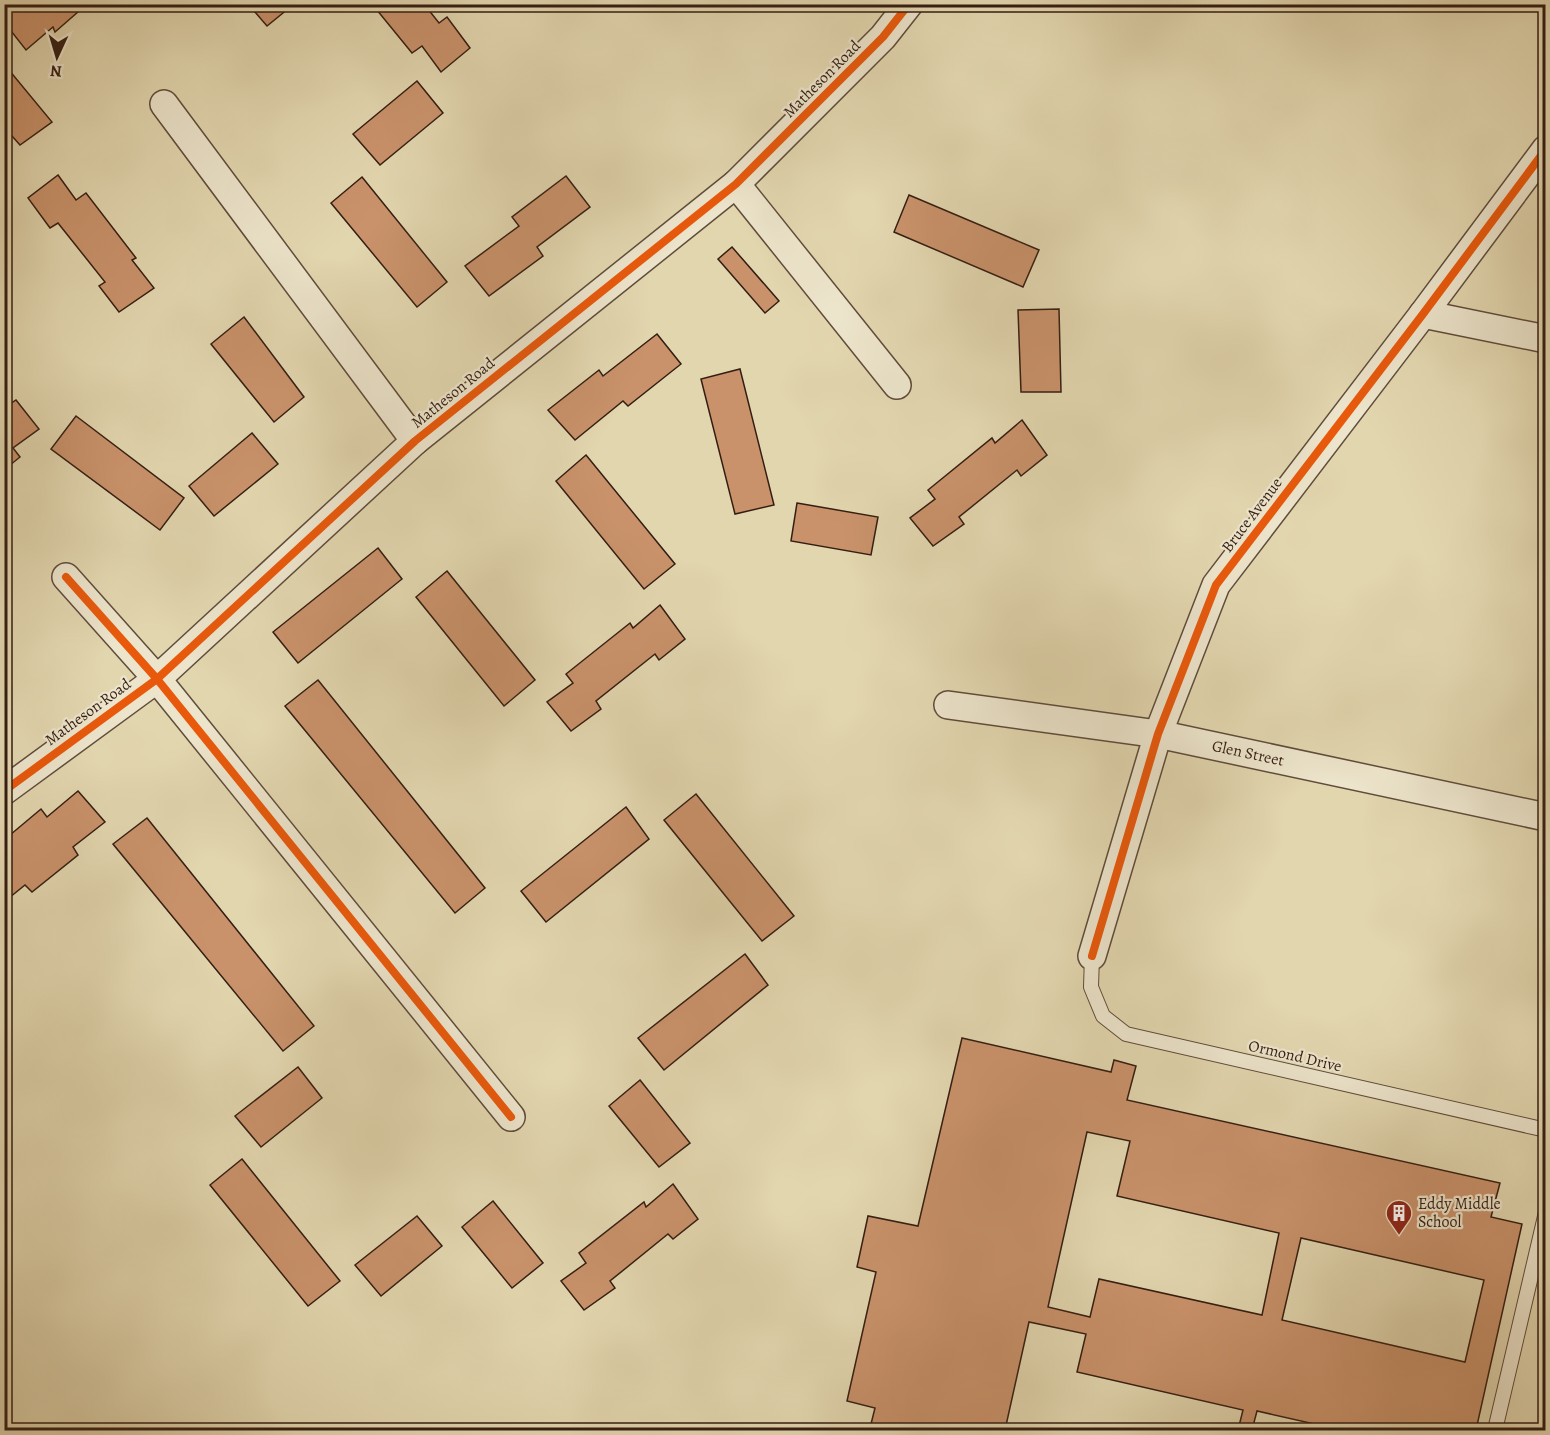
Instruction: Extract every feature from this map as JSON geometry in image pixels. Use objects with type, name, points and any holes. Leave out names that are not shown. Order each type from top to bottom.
[{"type":"street","name":"Matheson Road","points":[[4,791],[157,679],[415,441],[736,184],[883,37],[909,4]]},
{"type":"street","points":[[164,104],[415,441]]},
{"type":"street","name":"Bruce Avenue","points":[[1092,956],[1158,734],[1216,585],[1423,314],[1545,149]]},
{"type":"street","points":[[736,184],[897,385]]},
{"type":"street","points":[[1423,314],[1545,339]]},
{"type":"street","points":[[66,577],[157,679],[511,1117]]},
{"type":"street","name":"Glen Street","points":[[948,705],[1158,734],[1545,818]]},
{"type":"lane","name":"Ormond Drive","points":[[1092,956],[1091,987],[1103,1016],[1126,1034],[1545,1130]]},
{"type":"lane","points":[[1495,1431],[1545,1212]]},
{"type":"building","points":[[14,4],[87,4],[55,32],[53,27],[26,50],[4,22],[4,13]]},
{"type":"building","points":[[248,4],[294,4],[267,26]]},
{"type":"building","points":[[372,4],[424,4],[439,23],[447,17],[470,48],[441,72],[422,46],[412,53]]},
{"type":"building","points":[[4,64],[52,122],[20,145],[4,127]]},
{"type":"building","points":[[417,81],[443,113],[380,165],[353,134]]},
{"type":"building","points":[[58,175],[76,200],[86,193],[136,258],[132,260],[154,288],[119,312],[99,286],[105,282],[58,223],[50,228],[28,198]]},
{"type":"building","points":[[566,176],[590,207],[537,247],[543,256],[489,296],[465,266],[519,226],[512,217]]},
{"type":"building","points":[[362,177],[447,282],[417,307],[331,203]]},
{"type":"building","points":[[909,195],[1039,250],[1023,287],[894,232]]},
{"type":"building","points":[[732,247],[779,301],[765,313],[718,259]]},
{"type":"building","points":[[1059,309],[1061,392],[1021,392],[1018,310]]},
{"type":"building","points":[[244,317],[304,397],[274,422],[211,344]]},
{"type":"building","points":[[657,334],[681,364],[628,406],[623,401],[575,440],[548,410],[599,370],[603,376]]},
{"type":"building","points":[[740,369],[774,505],[735,514],[701,379]]},
{"type":"building","points":[[16,400],[39,429],[13,448],[20,457],[4,470],[4,408]]},
{"type":"building","points":[[76,416],[184,498],[160,530],[51,449]]},
{"type":"building","points":[[1022,420],[1047,455],[1021,476],[1017,470],[959,517],[964,524],[933,546],[910,518],[935,499],[928,490],[992,438],[995,443]]},
{"type":"building","points":[[252,433],[278,464],[214,516],[189,486]]},
{"type":"building","points":[[586,455],[675,564],[644,589],[556,481]]},
{"type":"building","points":[[797,503],[878,517],[871,555],[791,541]]},
{"type":"building","points":[[378,548],[402,579],[298,663],[273,632]]},
{"type":"building","points":[[447,571],[535,680],[504,706],[416,597]]},
{"type":"building","points":[[660,605],[685,639],[659,660],[655,654],[596,701],[601,709],[571,731],[547,702],[573,683],[566,674],[630,623],[633,628]]},
{"type":"building","points":[[318,680],[485,888],[455,913],[285,706]]},
{"type":"building","points":[[78,791],[105,822],[73,847],[78,855],[32,892],[25,885],[4,902],[4,840],[41,809],[47,817]]},
{"type":"building","points":[[696,794],[794,916],[762,941],[664,820]]},
{"type":"building","points":[[626,807],[649,839],[546,922],[521,891]]},
{"type":"building","points":[[147,818],[314,1026],[283,1051],[113,844]]},
{"type":"building","points":[[745,954],[768,985],[664,1070],[638,1038]]},
{"type":"building","name":"Eddy Middle School","points":[[962,1038],[1111,1072],[1114,1060],[1136,1066],[1127,1100],[1500,1183],[1491,1217],[1522,1224],[1476,1430],[1341,1430],[1257,1411],[1252,1430],[1238,1430],[1243,1410],[1077,1372],[1086,1334],[1029,1322],[1005,1430],[898,1430],[871,1424],[875,1408],[847,1401],[876,1272],[857,1267],[868,1216],[918,1226]],"holes":[[[1087,1132],[1130,1141],[1117,1196],[1279,1233],[1262,1315],[1099,1279],[1090,1317],[1048,1307]],[[1301,1238],[1484,1280],[1465,1362],[1282,1320]]]},
{"type":"building","points":[[298,1067],[322,1098],[261,1147],[235,1116]]},
{"type":"building","points":[[640,1080],[690,1143],[659,1167],[609,1106]]},
{"type":"building","points":[[242,1159],[340,1281],[308,1306],[210,1185]]},
{"type":"building","points":[[673,1184],[698,1219],[673,1239],[668,1234],[610,1281],[615,1288],[584,1310],[561,1281],[586,1263],[579,1253],[644,1202],[646,1207]]},
{"type":"building","points":[[493,1201],[543,1263],[512,1288],[462,1227]]},
{"type":"building","points":[[417,1216],[442,1246],[381,1296],[355,1265]]},
{"type":"cycle path","points":[[4,791],[157,679],[415,441],[736,184],[883,37],[909,4]]},
{"type":"cycle path","points":[[1092,956],[1158,734],[1216,585],[1546,149]]},
{"type":"cycle path","points":[[66,577],[157,679],[511,1117]]},
{"type":"place","name":"Eddy Middle School","points":[[1399,1236]]}]
